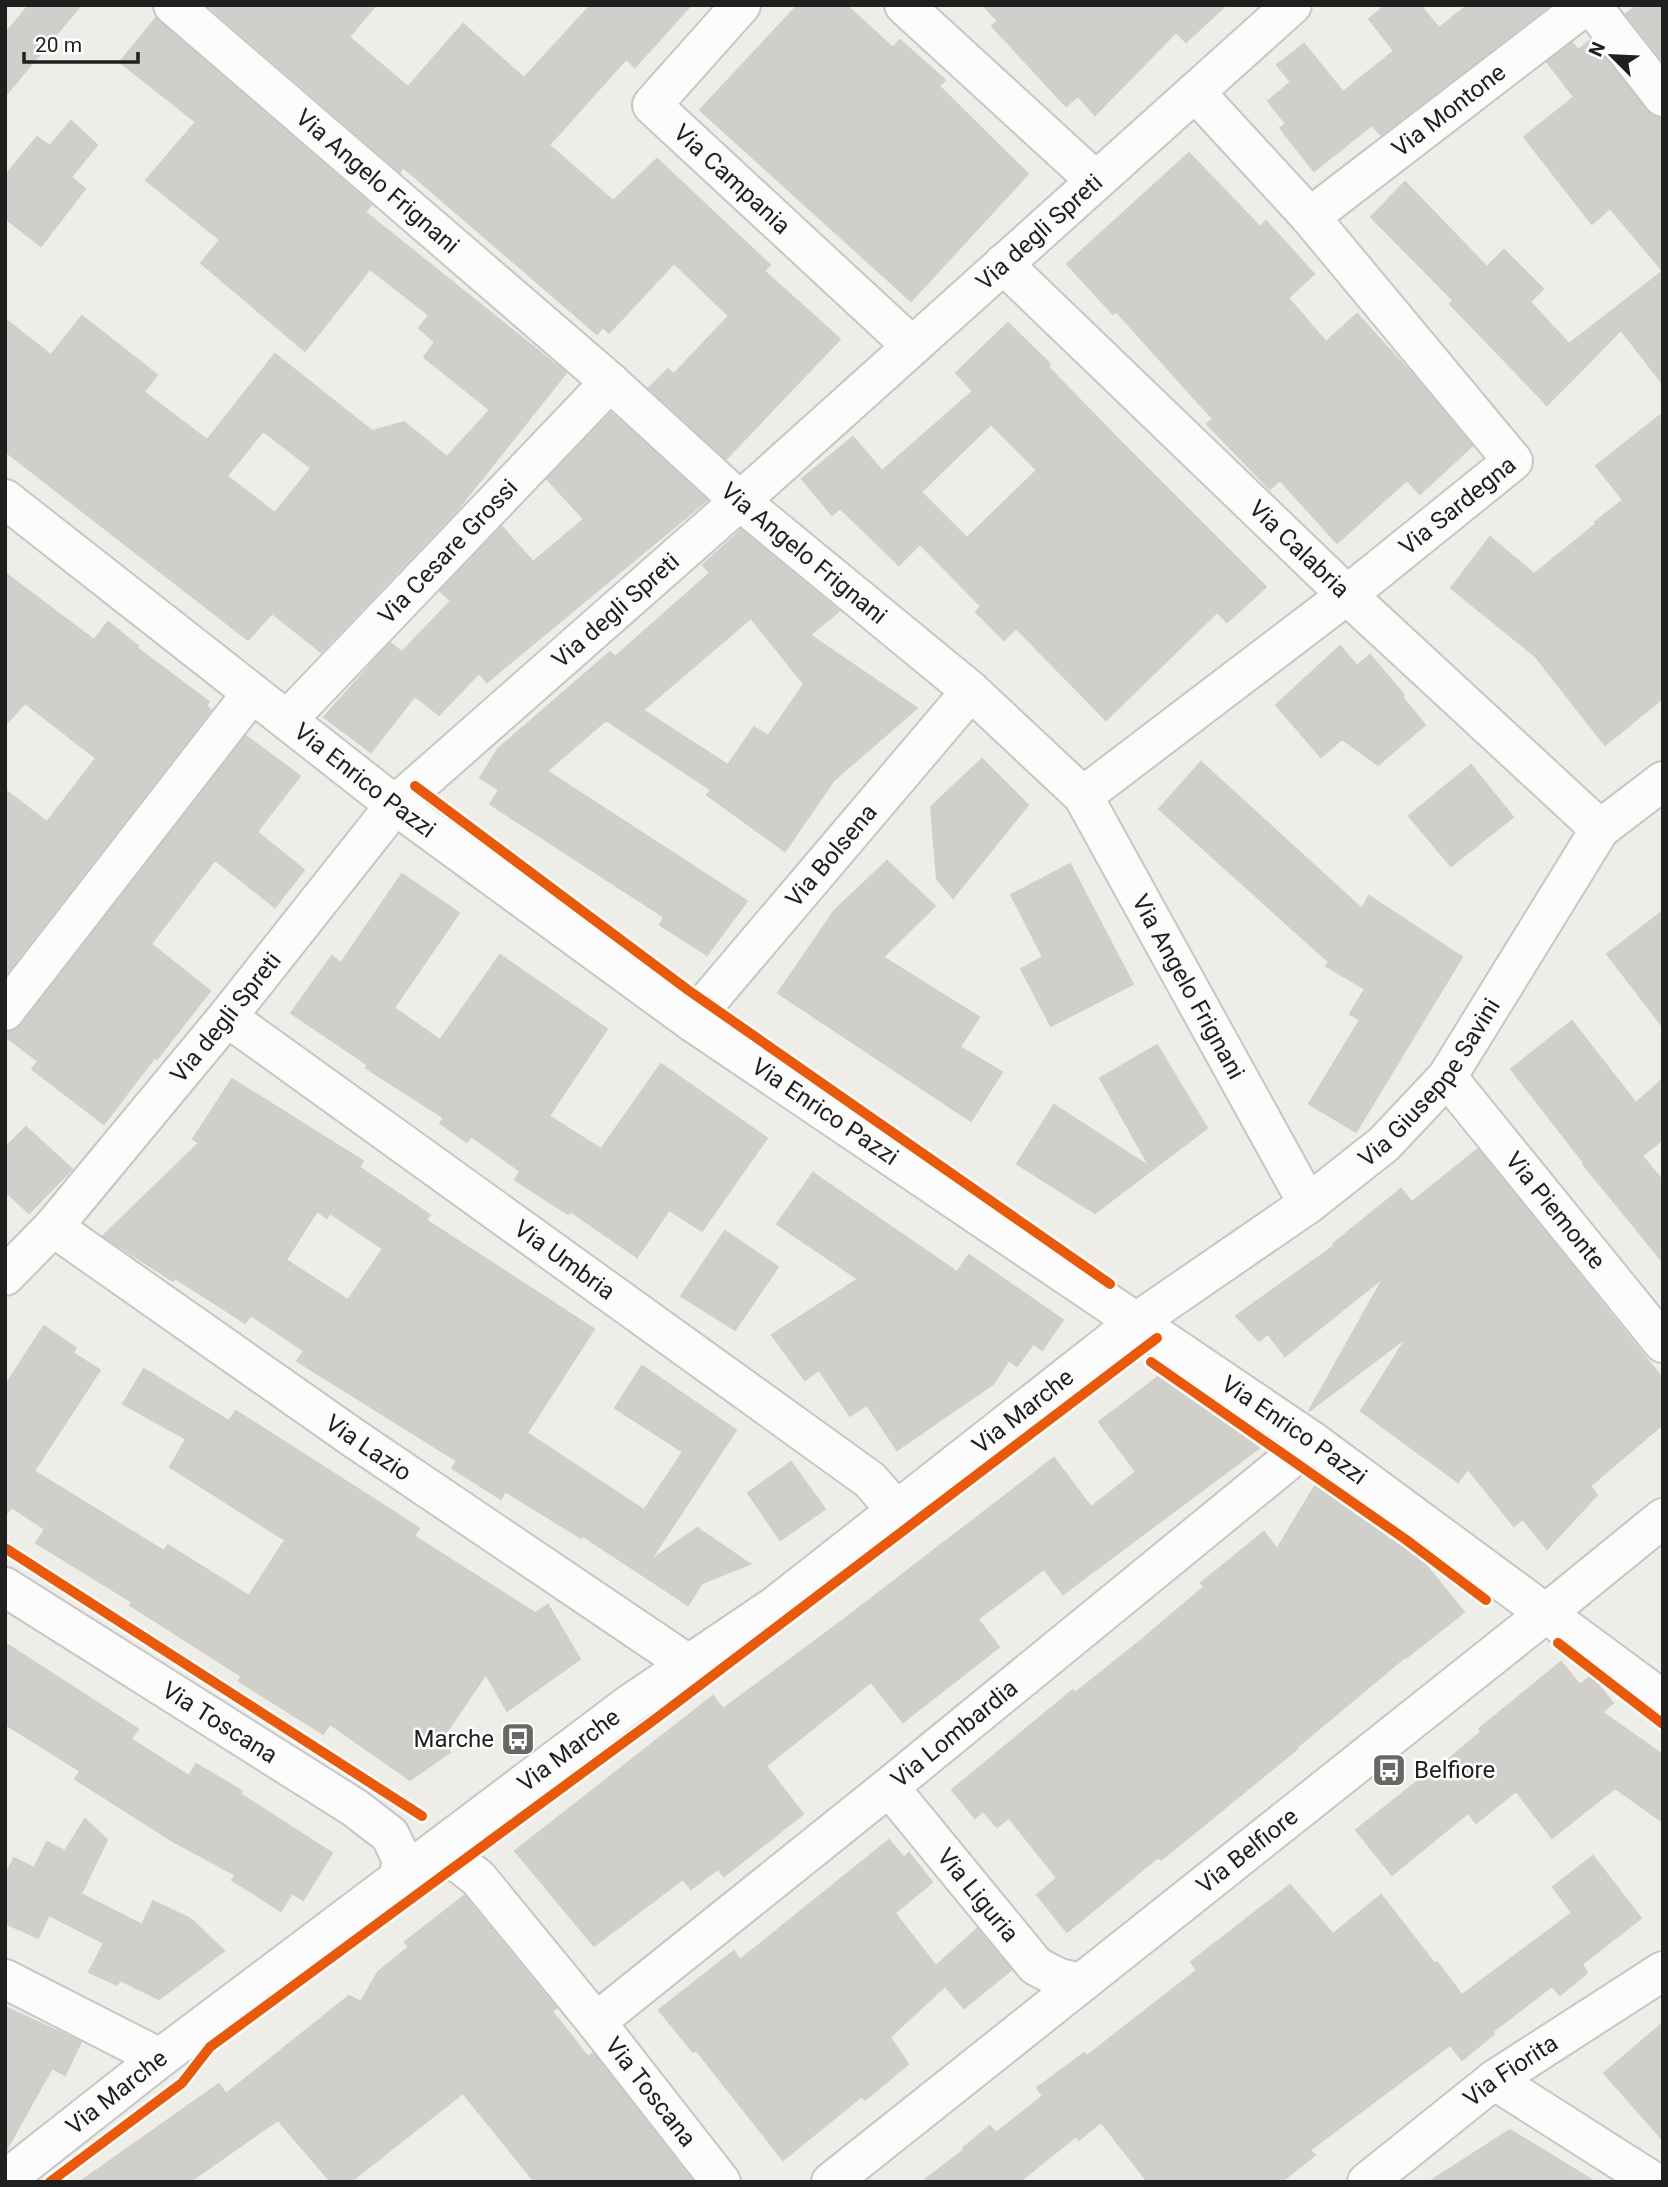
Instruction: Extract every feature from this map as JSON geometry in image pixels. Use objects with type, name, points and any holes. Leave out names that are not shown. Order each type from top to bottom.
[{"type":"street","name":"Via Angelo Frignani","points":[[173,5],[610,382],[740,500],[971,691],[1083,796],[1308,1204]]},
{"type":"street","name":"Via Campania","points":[[741,5],[652,105],[912,346]]},
{"type":"street","points":[[904,5],[1096,181]]},
{"type":"street","name":"Via degli Spreti","points":[[5,1276],[53,1227],[227,1017],[395,805],[1292,5]]},
{"type":"street","points":[[1589,5],[1663,97]]},
{"type":"street","name":"Via Montone","points":[[1310,217],[1589,5]]},
{"type":"street","name":"Via Sardegna","points":[[1083,796],[1348,595],[1513,461],[1310,217],[1195,92]]},
{"type":"street","name":"Via Calabria","points":[[1003,264],[1348,595],[1600,829]]},
{"type":"street","name":"Via Cesare Grossi","points":[[286,720],[610,382]]},
{"type":"street","name":"Via Enrico Pazzi","points":[[5,499],[395,805],[691,1021],[1312,1441],[1663,1700]]},
{"type":"street","name":"Via Bolsena","points":[[691,1021],[971,691]]},
{"type":"street","points":[[5,1011],[252,693]]},
{"type":"street","name":"Via Giuseppe Savini","points":[[1135,1323],[1308,1204],[1384,1144],[1447,1077],[1600,829],[1663,780]]},
{"type":"street","name":"Via Umbria","points":[[227,1017],[870,1480],[897,1511]]},
{"type":"street","name":"Via Piemonte","points":[[1447,1077],[1663,1343]]},
{"type":"street","name":"Via Lazio","points":[[53,1227],[355,1438],[688,1664]]},
{"type":"street","name":"Via Marche","points":[[5,2180],[160,2058],[629,1704],[775,1606],[1135,1323]]},
{"type":"street","name":"Via Lombardia","points":[[596,2022],[889,1787],[1312,1441]]},
{"type":"street","name":"Via Belfiore","points":[[831,2182],[1663,1518]]},
{"type":"street","name":"Via Toscana","points":[[5,1587],[355,1808],[390,1835],[402,1860],[398,1880]]},
{"type":"street","name":"Via Liguria","points":[[889,1787],[1036,1966],[1059,1978],[1081,1983]]},
{"type":"street","name":"Via Toscana","points":[[434,1853],[460,1864],[478,1878],[596,2022],[721,2182]]},
{"type":"street","name":"Via Fiorita","points":[[1367,2182],[1494,2080],[1663,1971]]},
{"type":"street","points":[[5,1979],[160,2058]]},
{"type":"street","points":[[1494,2080],[1654,2182]]},
{"type":"building","points":[[29,5],[81,5],[5,96],[5,34]]},
{"type":"building","points":[[207,5],[376,5],[349,37],[408,87],[463,24],[524,78],[591,5],[691,5],[635,67],[626,59],[549,145],[613,201],[657,159],[770,265],[764,271],[840,339],[726,459],[649,388],[668,369],[674,374],[729,316],[674,263],[609,333],[603,327],[597,334],[403,167],[400,172]]},
{"type":"building","points":[[798,5],[846,5],[893,48],[900,40],[945,80],[939,86],[1028,174],[911,301],[700,110]]},
{"type":"building","points":[[983,5],[1226,5],[1186,42],[1176,32],[1095,115],[1078,96],[1066,106],[992,26],[998,21]]},
{"type":"building","points":[[1386,5],[1420,5],[1439,28],[1468,5],[1550,5],[1381,135],[1372,125],[1314,171],[1280,128],[1286,124],[1268,101],[1291,82],[1277,65],[1304,44],[1343,92],[1394,51],[1369,19]]},
{"type":"building","points":[[1638,5],[1663,5],[1663,61],[1626,14]]},
{"type":"building","points":[[156,18],[371,205],[365,212],[566,373],[457,510],[321,652],[272,613],[248,640],[5,451],[5,319],[51,355],[82,316],[157,375],[144,392],[207,440],[275,354],[372,431],[404,422],[447,457],[490,410],[424,357],[435,342],[419,328],[429,315],[370,269],[305,351],[201,263],[220,240],[146,180],[196,122],[120,62]],"holes":[[[263,431],[311,468],[275,513],[227,476]]]},
{"type":"building","points":[[1591,40],[1646,110],[1654,117],[1663,118],[1663,271],[1610,208],[1592,224],[1524,137],[1574,97],[1547,62],[1572,43],[1578,50]]},
{"type":"building","points":[[71,121],[97,145],[71,177],[85,189],[41,246],[5,218],[5,176],[37,137],[50,146]]},
{"type":"building","points":[[1189,153],[1260,227],[1266,221],[1314,274],[1288,298],[1326,342],[1357,314],[1420,383],[1472,446],[1420,494],[1407,480],[1337,543],[1280,480],[1270,489],[1207,424],[1213,419],[1116,311],[1113,314],[1067,264]]},
{"type":"building","points":[[1405,182],[1487,267],[1504,250],[1543,289],[1530,302],[1569,344],[1663,271],[1663,384],[1621,330],[1547,405],[1450,304],[1453,300],[1371,217]]},
{"type":"building","points":[[1008,323],[1050,364],[1048,367],[1119,440],[1266,587],[1227,622],[1217,612],[1106,720],[1016,628],[1004,640],[976,612],[981,606],[920,544],[899,565],[840,508],[832,515],[802,479],[853,437],[882,471],[973,391],[956,373]],"holes":[[[991,424],[1037,470],[967,538],[921,492]]]},
{"type":"building","points":[[611,413],[707,500],[487,682],[479,673],[439,715],[415,696],[371,752],[324,717],[390,643],[402,652],[451,601],[440,591],[502,527],[533,562],[584,519],[547,479]]},
{"type":"building","points":[[1663,413],[1663,698],[1605,745],[1535,656],[1451,588],[1490,537],[1534,574],[1596,524],[1595,522],[1623,500],[1596,466]]},
{"type":"building","points":[[741,530],[839,611],[810,635],[917,708],[834,780],[785,851],[707,795],[711,790],[606,720],[547,771],[747,901],[707,955],[660,925],[664,917],[490,804],[499,790],[480,778],[498,749],[610,652],[615,657],[710,573],[703,565]],"holes":[[[751,618],[804,684],[768,736],[754,727],[728,765],[643,710]]]},
{"type":"building","points":[[5,573],[94,640],[108,622],[138,646],[137,648],[209,702],[206,706],[211,710],[5,975],[5,790],[47,822],[96,758],[25,703],[5,725]]},
{"type":"building","points":[[1340,646],[1357,666],[1370,655],[1425,725],[1378,765],[1342,739],[1321,757],[1276,705]]},
{"type":"building","points":[[246,736],[300,776],[257,832],[304,870],[275,907],[215,860],[151,944],[210,991],[104,1124],[32,1069],[38,1061],[5,1036],[5,1032],[14,1031],[22,1024]]},
{"type":"building","points":[[982,759],[1028,805],[953,898],[937,879],[931,807]]},
{"type":"building","points":[[1201,762],[1362,909],[1369,896],[1462,957],[1356,1132],[1309,1104],[1360,1020],[1350,1014],[1365,989],[1326,966],[1329,962],[1159,809]]},
{"type":"building","points":[[1471,765],[1513,817],[1451,866],[1409,816]]},
{"type":"building","points":[[887,861],[935,906],[883,957],[979,1017],[960,1047],[1002,1072],[971,1121],[778,993],[835,910]]},
{"type":"building","points":[[1070,864],[1133,984],[1051,1026],[1021,969],[1043,957],[1011,895]]},
{"type":"building","points":[[402,874],[459,913],[394,1008],[440,1040],[500,955],[607,1029],[549,1116],[601,1149],[661,1064],[767,1138],[702,1231],[669,1210],[637,1257],[570,1211],[568,1214],[515,1180],[520,1171],[471,1136],[467,1142],[440,1123],[444,1118],[366,1068],[368,1065],[291,1013],[332,956],[341,963]]},
{"type":"building","points":[[1663,911],[1663,1027],[1607,954]]},
{"type":"building","points":[[1572,1021],[1636,1103],[1663,1079],[1663,1139],[1642,1156],[1663,1181],[1663,1262],[1583,1164],[1511,1069]]},
{"type":"building","points":[[1157,1045],[1207,1128],[1095,1213],[1017,1164],[1054,1105],[1150,1167],[1100,1078]]},
{"type":"building","points":[[232,1079],[363,1161],[359,1167],[430,1215],[426,1220],[594,1329],[527,1433],[644,1510],[683,1452],[615,1408],[642,1366],[736,1430],[650,1561],[697,1528],[750,1564],[702,1583],[688,1605],[583,1536],[581,1538],[505,1491],[501,1499],[452,1468],[457,1461],[297,1361],[304,1351],[251,1315],[245,1323],[103,1236],[199,1143],[193,1139]],"holes":[[[317,1211],[327,1218],[330,1213],[383,1249],[348,1300],[286,1260]]]},
{"type":"building","points":[[26,1127],[72,1169],[29,1213],[5,1191],[5,1148]]},
{"type":"building","points":[[1478,1149],[1663,1379],[1663,1424],[1590,1486],[1597,1495],[1547,1549],[1523,1519],[1514,1526],[1468,1469],[1458,1482],[1361,1411],[1407,1337],[1309,1411],[1384,1277],[1285,1356],[1268,1334],[1259,1341],[1236,1316],[1334,1246],[1333,1244],[1401,1189],[1412,1202]]},
{"type":"building","points":[[813,1173],[957,1272],[969,1255],[1063,1320],[1042,1350],[1033,1344],[1017,1366],[1009,1360],[993,1384],[897,1450],[867,1405],[850,1416],[819,1370],[805,1380],[772,1335],[858,1279],[777,1224]]},
{"type":"building","points":[[725,1231],[778,1267],[735,1330],[681,1296]]},
{"type":"building","points":[[44,1326],[76,1348],[73,1353],[100,1370],[34,1471],[164,1551],[168,1545],[249,1596],[285,1540],[170,1467],[186,1439],[123,1404],[144,1369],[229,1421],[236,1411],[419,1528],[414,1536],[535,1613],[548,1605],[580,1659],[507,1711],[486,1674],[446,1733],[450,1752],[410,1780],[330,1724],[323,1734],[239,1681],[241,1676],[130,1605],[132,1602],[36,1543],[45,1529],[11,1507],[5,1516],[5,1386]]},
{"type":"building","points":[[1162,1374],[1259,1448],[1063,1594],[1044,1569],[978,1619],[999,1647],[903,1722],[871,1682],[766,1766],[803,1814],[724,1876],[718,1869],[691,1889],[683,1879],[594,1946],[515,1851],[713,1696],[723,1709],[1054,1458],[1091,1507],[1136,1472],[1099,1422]]},
{"type":"building","points":[[791,1462],[825,1509],[780,1540],[748,1493]]},
{"type":"building","points":[[1315,1486],[1416,1553],[1464,1612],[1405,1657],[1161,1860],[1158,1857],[1067,1932],[1037,1895],[1057,1878],[1009,1818],[997,1827],[983,1811],[975,1818],[952,1790],[1073,1690],[1075,1693],[1139,1642],[1204,1587],[1201,1583],[1264,1532],[1277,1549]]},
{"type":"building","points":[[5,1643],[138,1729],[131,1739],[189,1776],[196,1764],[242,1791],[240,1794],[332,1853],[303,1900],[292,1893],[281,1911],[232,1880],[236,1875],[174,1842],[75,1779],[80,1771],[5,1724]]},
{"type":"building","points":[[1561,1662],[1580,1685],[1591,1676],[1613,1703],[1602,1712],[1663,1755],[1663,1822],[1615,1788],[1552,1838],[1516,1791],[1476,1823],[1468,1813],[1392,1875],[1356,1830],[1423,1777],[1425,1779],[1481,1732],[1479,1729]]},
{"type":"building","points":[[85,1819],[107,1840],[81,1894],[142,1925],[153,1901],[191,1919],[224,1951],[159,1999],[120,1980],[117,1985],[89,1972],[104,1943],[49,1915],[38,1938],[5,1923],[5,1876],[14,1858],[34,1868],[47,1842],[65,1851]]},
{"type":"building","points":[[889,1840],[904,1858],[909,1853],[932,1882],[895,1913],[936,1966],[977,1929],[1011,1970],[964,2008],[945,1986],[890,2037],[908,2064],[865,2100],[862,2096],[783,2160],[696,2050],[693,2052],[659,2010],[734,1951],[740,1960]]},
{"type":"building","points":[[1593,1856],[1641,1918],[1582,1964],[1587,1973],[1560,1995],[1552,1986],[1492,2032],[1494,2034],[1462,2060],[1450,2045],[1310,2150],[1315,2155],[1281,2182],[1148,2182],[1101,2122],[1079,2140],[1076,2136],[1019,2182],[922,2182],[990,2126],[996,2133],[1043,2096],[1037,2088],[1084,2053],[1087,2056],[1197,1970],[1191,1962],[1290,1885],[1333,1934],[1381,1895],[1462,1995],[1572,1913],[1553,1887]]},
{"type":"building","points":[[464,1896],[556,2008],[552,2011],[588,2057],[593,2053],[693,2182],[535,2182],[463,2093],[350,2182],[331,2182],[278,2120],[189,2182],[80,2182],[219,2084],[226,2094],[349,1996],[361,2002],[378,1972],[409,1947],[405,1942]]},
{"type":"building","points":[[5,2007],[81,2042],[65,2075],[52,2068],[5,2152]]},
{"type":"building","points":[[1663,2023],[1663,2140],[1604,2073]]},
{"type":"building","points":[[1510,2130],[1545,2151],[1595,2182],[1429,2182]]},
{"type":"cycle path","points":[[415,786],[688,990],[1110,1284]]},
{"type":"cycle path","points":[[50,2182],[182,2083],[210,2047],[654,1720],[1157,1338]]},
{"type":"cycle path","points":[[1151,1362],[1405,1539],[1486,1600]]},
{"type":"cycle path","points":[[5,1548],[422,1816]]},
{"type":"cycle path","points":[[1558,1643],[1663,1724]]},
{"type":"place","name":"Marche","points":[[518,1739]]},
{"type":"place","name":"Belfiore","points":[[1389,1770]]}]
